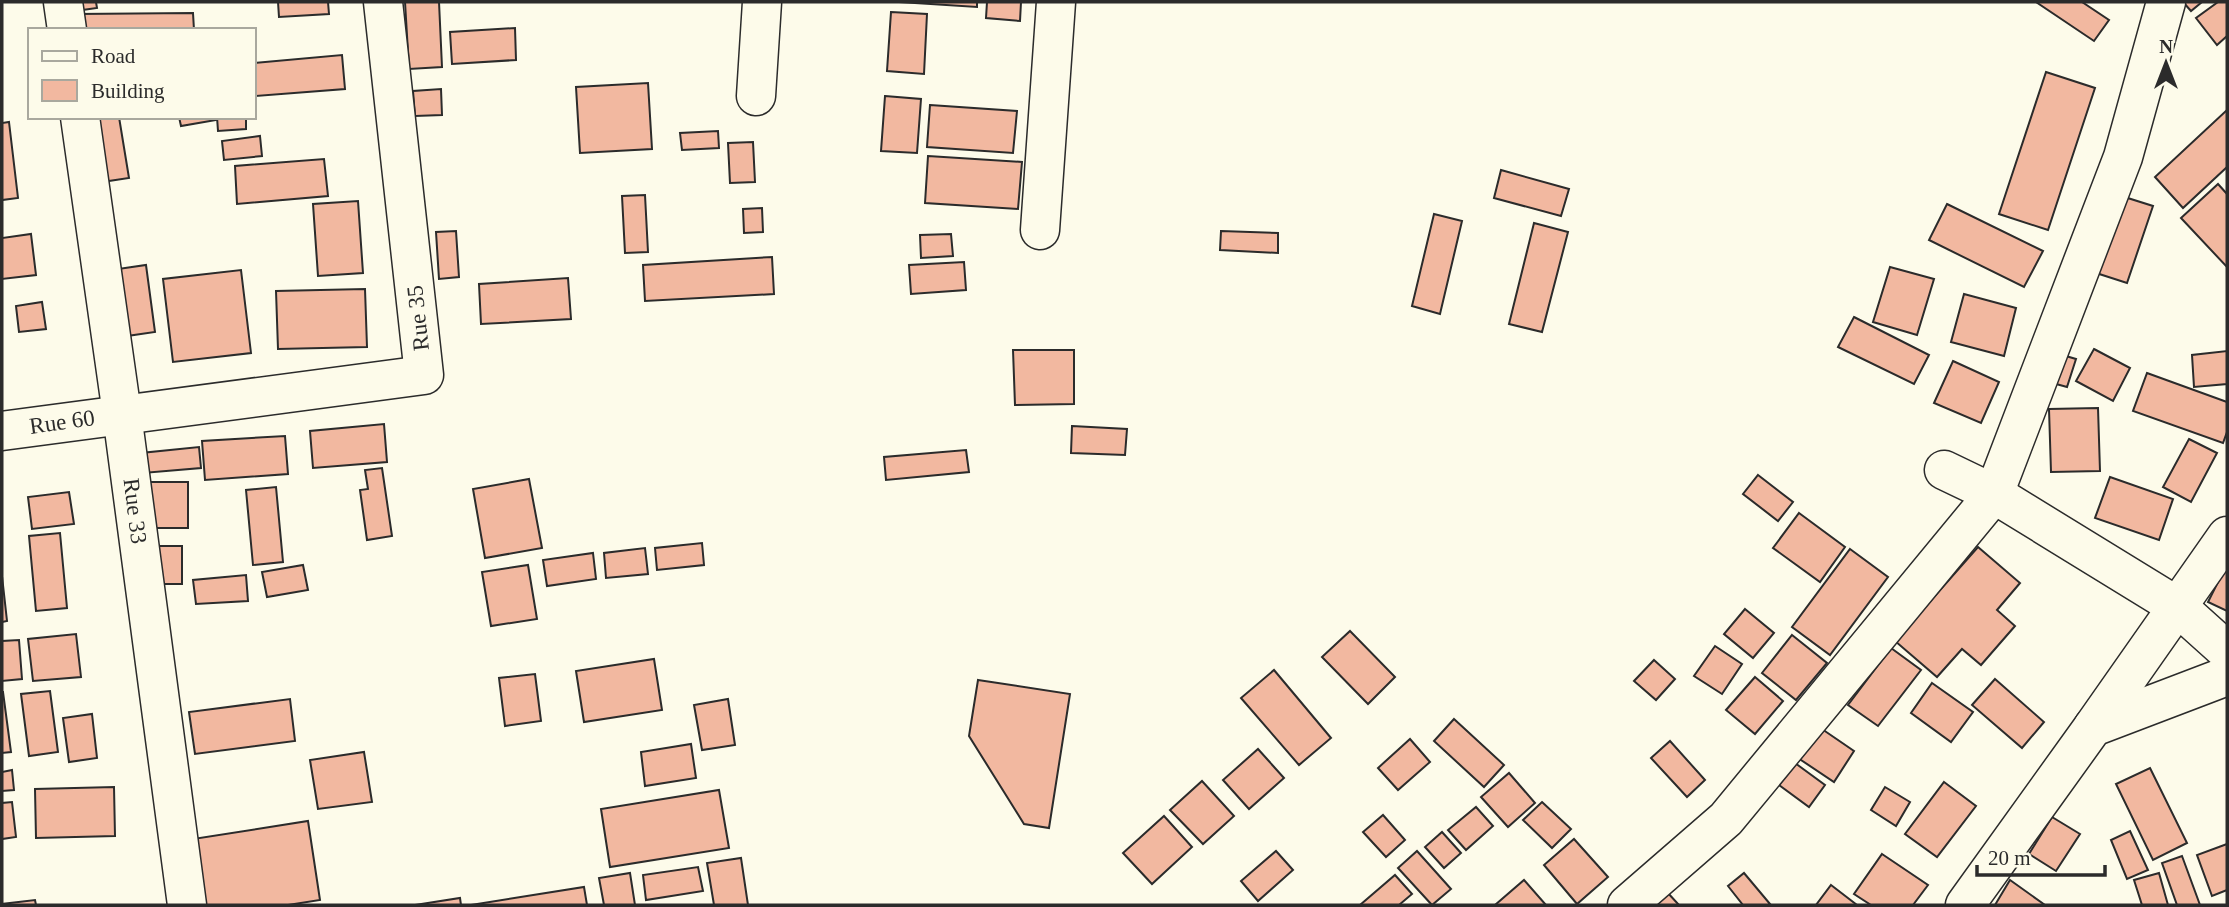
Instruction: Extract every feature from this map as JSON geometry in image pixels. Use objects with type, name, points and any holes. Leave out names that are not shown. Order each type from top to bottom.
[{"type":"street","points":[[63,2],[67,28]]},
{"type":"street","name":"Rue 35","points":[[122,414],[424,374],[383,2]]},
{"type":"street","points":[[756,96],[762,2]]},
{"type":"street","points":[[1040,230],[1056,2]]},
{"type":"street","points":[[1627,905],[1726,819],[1994,494],[2123,158],[2166,2]]},
{"type":"street","name":"Rue 33","points":[[80,119],[187,905]]},
{"type":"street","name":"Rue 60","points":[[2,431],[122,414]]},
{"type":"street","points":[[1944,470],[1994,494],[2178,607],[2227,651]]},
{"type":"street","points":[[1965,905],[2227,536]]},
{"type":"street","points":[[2093,727],[2227,677]]},
{"type":"building","points":[[74,2],[96,2],[97,8],[75,11]]},
{"type":"building","points":[[278,2],[328,2],[329,14],[279,17]]},
{"type":"building","points":[[405,2],[439,2],[442,67],[409,69]]},
{"type":"building","points":[[899,2],[977,2],[977,7]]},
{"type":"building","points":[[987,2],[1021,2],[1020,21],[986,18]]},
{"type":"building","points":[[2036,2],[2082,2],[2109,20],[2094,41]]},
{"type":"building","points":[[2183,2],[2202,2],[2191,11]]},
{"type":"building","points":[[2218,2],[2227,2],[2227,36],[2217,45],[2196,18]]},
{"type":"building","points":[[891,12],[927,14],[924,74],[887,71]]},
{"type":"building","points":[[193,13],[194,28],[76,28],[76,14]]},
{"type":"building","points":[[515,28],[516,60],[452,64],[450,32]]},
{"type":"building","points":[[342,55],[345,89],[256,96],[256,63]]},
{"type":"building","points":[[2046,72],[2095,88],[2048,230],[1999,214]]},
{"type":"building","points":[[648,83],[652,149],[580,153],[576,87]]},
{"type":"building","points":[[441,89],[442,115],[415,116],[413,91]]},
{"type":"building","points":[[885,96],[921,99],[917,153],[881,151]]},
{"type":"building","points":[[930,105],[1017,111],[1013,153],[927,147]]},
{"type":"building","points":[[2227,110],[2227,167],[2183,208],[2155,177]]},
{"type":"building","points":[[95,119],[119,119],[129,178],[102,182]]},
{"type":"building","points":[[179,119],[216,120],[181,126]]},
{"type":"building","points":[[217,119],[246,119],[246,129],[218,131]]},
{"type":"building","points":[[9,122],[18,198],[2,200],[2,123]]},
{"type":"building","points":[[718,131],[719,148],[682,150],[680,133]]},
{"type":"building","points":[[260,136],[262,156],[224,160],[222,141]]},
{"type":"building","points":[[753,142],[755,182],[730,183],[728,143]]},
{"type":"building","points":[[928,156],[1022,162],[1018,209],[925,203]]},
{"type":"building","points":[[324,159],[328,196],[237,204],[235,166]]},
{"type":"building","points":[[1501,170],[1569,189],[1561,216],[1494,198]]},
{"type":"building","points":[[2218,184],[2227,194],[2227,267],[2181,218]]},
{"type":"building","points":[[2115,194],[2153,206],[2127,283],[2090,271]]},
{"type":"building","points":[[645,195],[648,252],[625,253],[622,196]]},
{"type":"building","points":[[358,201],[363,273],[318,276],[313,204]]},
{"type":"building","points":[[1947,204],[2043,251],[2024,287],[1929,240]]},
{"type":"building","points":[[762,208],[763,232],[744,233],[743,209]]},
{"type":"building","points":[[1434,214],[1462,221],[1440,314],[1412,306]]},
{"type":"building","points":[[1534,223],[1568,232],[1542,332],[1509,324]]},
{"type":"building","points":[[456,231],[459,277],[439,279],[436,232]]},
{"type":"building","points":[[1221,231],[1278,233],[1278,253],[1220,250]]},
{"type":"building","points":[[31,234],[36,275],[2,279],[2,238]]},
{"type":"building","points":[[951,234],[953,256],[921,258],[920,235]]},
{"type":"building","points":[[772,257],[774,294],[645,301],[643,265]]},
{"type":"building","points":[[964,262],[966,290],[911,294],[909,265]]},
{"type":"building","points":[[146,265],[155,332],[120,337],[111,270]]},
{"type":"building","points":[[1890,267],[1934,279],[1917,335],[1873,322]]},
{"type":"building","points":[[241,270],[251,353],[173,362],[163,279]]},
{"type":"building","points":[[568,278],[571,319],[481,324],[479,284]]},
{"type":"building","points":[[365,289],[367,347],[278,349],[276,291]]},
{"type":"building","points":[[1964,294],[2016,308],[2004,356],[1951,342]]},
{"type":"building","points":[[42,302],[46,329],[19,332],[16,306]]},
{"type":"building","points":[[1854,317],[1929,355],[1914,384],[1838,347]]},
{"type":"building","points":[[2094,349],[2130,368],[2113,401],[2076,381]]},
{"type":"building","points":[[1013,350],[1074,350],[1074,404],[1015,405]]},
{"type":"building","points":[[2227,351],[2227,384],[2194,387],[2192,355]]},
{"type":"building","points":[[2059,354],[2076,359],[2067,387],[2049,382]]},
{"type":"building","points":[[1953,361],[1999,382],[1981,423],[1934,403]]},
{"type":"building","points":[[2147,373],[2227,402],[2227,432],[2223,443],[2133,411]]},
{"type":"building","points":[[2098,408],[2100,471],[2051,472],[2049,409]]},
{"type":"building","points":[[384,424],[387,462],[313,468],[310,431]]},
{"type":"building","points":[[1072,426],[1127,429],[1125,455],[1071,453]]},
{"type":"building","points":[[285,436],[288,474],[205,480],[202,441]]},
{"type":"building","points":[[2189,439],[2217,453],[2191,502],[2163,487]]},
{"type":"building","points":[[199,447],[201,468],[143,473],[141,453]]},
{"type":"building","points":[[966,450],[969,472],[886,480],[884,457]]},
{"type":"building","points":[[382,468],[392,536],[367,540],[360,490],[368,489],[365,470]]},
{"type":"building","points":[[1758,475],[1793,502],[1778,521],[1743,494]]},
{"type":"building","points":[[2110,477],[2173,499],[2159,540],[2095,518]]},
{"type":"building","points":[[529,479],[542,548],[485,558],[473,489]]},
{"type":"building","points":[[144,482],[188,482],[188,528],[144,528]]},
{"type":"building","points":[[276,487],[283,562],[253,565],[246,490]]},
{"type":"building","points":[[69,492],[74,524],[32,529],[28,497]]},
{"type":"building","points":[[1799,513],[1845,547],[1820,582],[1773,548]]},
{"type":"building","points":[[60,533],[67,608],[36,611],[29,536]]},
{"type":"building","points":[[702,543],[704,565],[657,570],[655,548]]},
{"type":"building","points":[[154,546],[182,546],[182,584],[154,584]]},
{"type":"building","points":[[1978,547],[2020,583],[1997,610],[2015,626],[1981,665],[1962,649],[1937,677],[1895,641]]},
{"type":"building","points":[[645,548],[648,574],[606,578],[604,553]]},
{"type":"building","points":[[1850,549],[1888,577],[1830,655],[1792,627]]},
{"type":"building","points":[[593,553],[596,579],[547,586],[543,560]]},
{"type":"building","points":[[2227,564],[2227,611],[2208,602]]},
{"type":"building","points":[[303,565],[308,590],[267,597],[262,572]]},
{"type":"building","points":[[528,565],[537,619],[491,626],[482,572]]},
{"type":"building","points":[[246,575],[248,601],[196,604],[193,580]]},
{"type":"building","points":[[2,576],[7,621],[2,622]]},
{"type":"building","points":[[1745,609],[1774,633],[1753,658],[1724,634]]},
{"type":"building","points":[[1350,631],[1395,677],[1368,704],[1322,657]]},
{"type":"building","points":[[76,634],[81,677],[33,681],[28,639]]},
{"type":"building","points":[[1792,635],[1827,663],[1796,700],[1762,673]]},
{"type":"building","points":[[19,640],[22,679],[2,681],[2,641]]},
{"type":"building","points":[[1715,646],[1742,664],[1722,694],[1694,676]]},
{"type":"building","points":[[1891,648],[1921,670],[1878,726],[1848,705]]},
{"type":"building","points":[[654,659],[662,710],[584,722],[576,671]]},
{"type":"building","points":[[1654,660],[1675,679],[1656,700],[1634,681]]},
{"type":"building","points":[[1274,670],[1331,738],[1299,765],[1241,698]]},
{"type":"building","points":[[535,674],[541,721],[505,726],[499,678]]},
{"type":"building","points":[[1755,677],[1783,701],[1755,734],[1726,710]]},
{"type":"building","points":[[1995,679],[2044,722],[2022,748],[1972,705]]},
{"type":"building","points":[[978,680],[1070,694],[1049,828],[1024,824],[969,736]]},
{"type":"building","points":[[1932,683],[1973,712],[1951,742],[1911,713]]},
{"type":"building","points":[[50,691],[58,752],[29,756],[21,694]]},
{"type":"building","points":[[2,692],[11,752],[2,753]]},
{"type":"building","points":[[290,699],[295,741],[195,754],[189,712]]},
{"type":"building","points":[[728,699],[735,745],[702,750],[694,705]]},
{"type":"building","points":[[92,714],[97,758],[69,762],[63,718]]},
{"type":"building","points":[[1454,719],[1504,765],[1484,787],[1434,741]]},
{"type":"building","points":[[1819,727],[1854,751],[1834,782],[1798,758]]},
{"type":"building","points":[[1410,739],[1430,762],[1398,790],[1378,768]]},
{"type":"building","points":[[1670,741],[1705,780],[1687,797],[1651,758]]},
{"type":"building","points":[[691,744],[696,778],[645,786],[641,752]]},
{"type":"building","points":[[1258,749],[1284,778],[1249,809],[1223,780]]},
{"type":"building","points":[[364,752],[372,802],[318,809],[310,760]]},
{"type":"building","points":[[1795,763],[1825,785],[1809,807],[1779,785]]},
{"type":"building","points":[[2150,768],[2187,843],[2153,860],[2116,784]]},
{"type":"building","points":[[12,770],[14,790],[2,791],[2,772]]},
{"type":"building","points":[[1509,773],[1535,803],[1508,827],[1481,797]]},
{"type":"building","points":[[1202,781],[1234,816],[1203,844],[1170,810]]},
{"type":"building","points":[[1944,782],[1976,806],[1937,857],[1905,834]]},
{"type":"building","points":[[114,787],[115,836],[36,838],[35,789]]},
{"type":"building","points":[[1885,787],[1910,802],[1896,826],[1871,810]]},
{"type":"building","points":[[719,790],[729,848],[610,867],[601,809]]},
{"type":"building","points":[[12,802],[16,837],[2,839],[2,803]]},
{"type":"building","points":[[1542,802],[1571,829],[1552,848],[1523,820]]},
{"type":"building","points":[[1476,807],[1493,826],[1466,850],[1448,830]]},
{"type":"building","points":[[1383,815],[1405,840],[1386,857],[1363,832]]},
{"type":"building","points":[[1164,816],[1192,847],[1152,884],[1123,853]]},
{"type":"building","points":[[2052,817],[2080,834],[2056,871],[2029,854]]},
{"type":"building","points":[[308,821],[320,900],[288,905],[203,905],[193,839]]},
{"type":"building","points":[[2130,831],[2148,870],[2127,879],[2111,840]]},
{"type":"building","points":[[1442,832],[1461,853],[1444,868],[1425,847]]},
{"type":"building","points":[[1574,839],[1608,877],[1577,904],[1544,865]]},
{"type":"building","points":[[2227,844],[2227,890],[2212,896],[2197,855]]},
{"type":"building","points":[[1276,851],[1293,870],[1258,901],[1241,881]]},
{"type":"building","points":[[1417,851],[1451,889],[1432,905],[1398,868]]},
{"type":"building","points":[[1882,854],[1928,885],[1913,905],[1871,905],[1854,894]]},
{"type":"building","points":[[2182,856],[2200,905],[2177,905],[2162,863]]},
{"type":"building","points":[[741,858],[748,905],[714,905],[707,863]]},
{"type":"building","points":[[698,867],[703,891],[646,900],[643,875]]},
{"type":"building","points":[[630,873],[635,905],[604,905],[599,878]]},
{"type":"building","points":[[1744,873],[1770,904],[1743,905],[1728,886]]},
{"type":"building","points":[[2159,873],[2168,905],[2142,905],[2134,880]]},
{"type":"building","points":[[1395,875],[1412,894],[1399,905],[1360,905]]},
{"type":"building","points":[[1524,880],[1546,905],[1495,905]]},
{"type":"building","points":[[2010,880],[2045,905],[1995,905]]},
{"type":"building","points":[[1831,885],[1857,905],[1816,905]]},
{"type":"building","points":[[584,887],[587,905],[471,905]]},
{"type":"building","points":[[1667,892],[1679,905],[1652,905]]},
{"type":"building","points":[[460,898],[461,905],[415,905]]},
{"type":"building","points":[[35,900],[36,905],[2,905],[2,904]]}]
